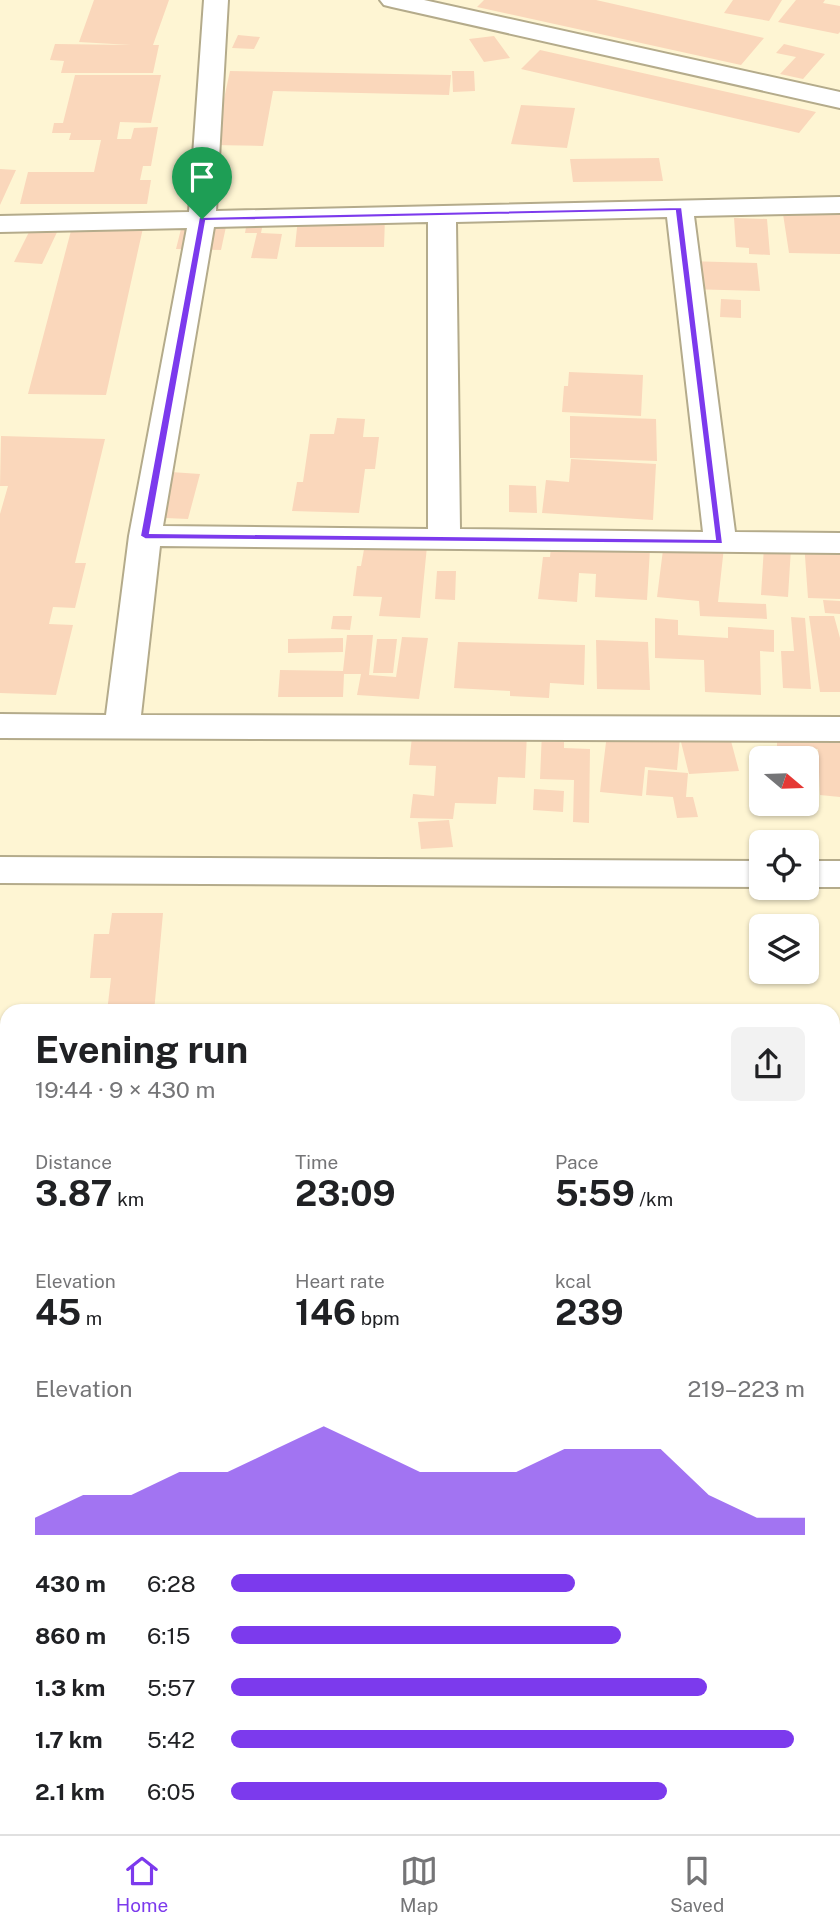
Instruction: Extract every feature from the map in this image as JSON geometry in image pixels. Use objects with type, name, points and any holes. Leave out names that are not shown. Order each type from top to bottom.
[{"type":"street","points":[[122,726],[145,536],[202,219],[216,0]]},
{"type":"street","points":[[394,0],[840,100]]},
{"type":"street","points":[[0,224],[840,205]]},
{"type":"street","points":[[679,208],[720,542]]},
{"type":"street","points":[[442,214],[444,539]]},
{"type":"street","points":[[145,536],[840,543]]},
{"type":"street","points":[[0,726],[840,729]]},
{"type":"street","points":[[0,870],[749,874]]},
{"type":"street","points":[[819,874],[840,874]]},
{"type":"building","points":[[94,0],[169,0],[153,45],[159,45],[153,73],[61,73],[64,61],[50,60],[55,44],[131,45],[79,42]]},
{"type":"building","points":[[484,0],[596,0],[764,38],[741,65],[477,7]]},
{"type":"building","points":[[733,0],[782,0],[769,21],[724,13]]},
{"type":"building","points":[[796,0],[825,0],[823,3],[840,6],[840,32],[838,34],[778,22]]},
{"type":"building","points":[[238,35],[260,37],[254,49],[232,48]]},
{"type":"building","points":[[494,36],[510,58],[484,62],[469,39]]},
{"type":"building","points":[[784,44],[825,54],[803,79],[780,74],[796,57],[776,53]]},
{"type":"building","points":[[540,50],[816,112],[799,133],[521,69]]},
{"type":"building","points":[[230,71],[451,75],[449,95],[273,91],[263,146],[214,145]]},
{"type":"building","points":[[452,71],[474,71],[475,91],[453,92]]},
{"type":"building","points":[[75,75],[161,75],[151,123],[120,122],[117,139],[131,139],[134,128],[158,127],[151,166],[143,166],[140,180],[151,180],[147,204],[20,204],[28,172],[94,172],[101,140],[69,140],[71,133],[52,133],[54,123],[63,123]]},
{"type":"building","points":[[521,105],[575,108],[567,148],[511,144]]},
{"type":"building","points":[[659,158],[663,181],[573,182],[570,159]]},
{"type":"building","points":[[0,169],[16,170],[0,205]]},
{"type":"building","points":[[783,214],[840,215],[840,254],[789,253]]},
{"type":"building","points":[[298,218],[385,218],[384,247],[295,247]]},
{"type":"building","points":[[734,218],[767,219],[770,255],[749,254],[749,248],[736,247]]},
{"type":"building","points":[[183,221],[227,222],[221,250],[176,249]]},
{"type":"building","points":[[247,222],[263,223],[261,233],[282,234],[277,259],[251,258],[257,233],[245,233]]},
{"type":"building","points":[[32,226],[59,228],[42,264],[14,262]]},
{"type":"building","points":[[72,227],[143,228],[106,395],[28,394]]},
{"type":"building","points":[[686,261],[757,263],[760,291],[688,289]]},
{"type":"building","points":[[721,299],[741,300],[741,318],[720,317]]},
{"type":"building","points":[[569,372],[643,375],[641,416],[562,412],[564,386],[568,386]]},
{"type":"building","points":[[570,416],[656,419],[657,461],[570,458]]},
{"type":"building","points":[[337,418],[365,419],[363,437],[379,437],[375,469],[365,469],[359,513],[292,511],[297,482],[303,482],[310,434],[334,434]]},
{"type":"building","points":[[1,436],[105,439],[75,563],[86,563],[75,608],[53,607],[49,624],[73,625],[56,695],[0,693],[0,514],[8,486],[0,486]]},
{"type":"building","points":[[571,459],[656,464],[653,520],[542,513],[546,480],[569,482]]},
{"type":"building","points":[[156,471],[200,474],[188,519],[143,517]]},
{"type":"building","points":[[509,485],[536,486],[537,513],[509,512]]},
{"type":"building","points":[[664,542],[724,547],[718,602],[766,604],[767,619],[700,616],[699,601],[657,597]]},
{"type":"building","points":[[804,542],[840,544],[840,599],[808,598]]},
{"type":"building","points":[[365,544],[427,546],[420,618],[379,616],[382,597],[353,596],[357,566],[361,566]]},
{"type":"building","points":[[551,546],[650,549],[647,600],[595,597],[596,574],[579,573],[577,602],[538,599],[543,557],[550,557]]},
{"type":"building","points":[[764,546],[791,548],[788,597],[761,595]]},
{"type":"building","points":[[437,571],[456,571],[455,600],[435,599]]},
{"type":"building","points":[[823,600],[840,601],[840,614],[825,613]]},
{"type":"building","points":[[333,616],[352,616],[350,630],[331,629]]},
{"type":"building","points":[[809,616],[834,616],[840,638],[840,692],[820,692]]},
{"type":"building","points":[[791,617],[805,618],[811,689],[783,688],[781,651],[794,651]]},
{"type":"building","points":[[655,618],[678,620],[678,635],[728,638],[728,627],[774,630],[774,652],[760,651],[761,695],[705,692],[704,660],[655,658]]},
{"type":"building","points":[[347,635],[373,635],[369,675],[396,677],[402,637],[428,638],[419,699],[357,695],[361,674],[344,674],[343,697],[278,697],[280,670],[343,671]]},
{"type":"building","points":[[343,638],[343,652],[288,653],[288,639]]},
{"type":"building","points":[[377,639],[397,639],[393,673],[373,673]]},
{"type":"building","points":[[596,640],[648,642],[650,690],[597,689]]},
{"type":"building","points":[[458,642],[585,645],[584,685],[550,683],[549,698],[510,696],[510,691],[454,688]]},
{"type":"building","points":[[777,724],[840,728],[840,797],[820,795],[819,746],[777,746]]},
{"type":"building","points":[[413,727],[527,733],[525,778],[498,777],[496,804],[455,803],[453,819],[410,818],[413,794],[434,796],[436,766],[409,765]]},
{"type":"building","points":[[706,728],[710,742],[731,741],[739,771],[689,774],[680,738],[677,770],[645,767],[642,796],[600,792],[607,734]]},
{"type":"building","points":[[542,731],[564,732],[564,748],[590,749],[589,823],[573,822],[574,780],[540,779]]},
{"type":"building","points":[[648,770],[688,773],[686,797],[693,797],[698,817],[677,818],[673,797],[646,795]]},
{"type":"building","points":[[534,789],[564,791],[563,812],[533,810]]},
{"type":"building","points":[[449,820],[453,847],[421,849],[418,822]]},
{"type":"building","points":[[112,913],[163,913],[155,1004],[108,1004],[111,978],[90,978],[94,934],[109,934]]},
{"type":"route","points":[[679,208],[720,542],[145,536],[202,219],[679,208]]}]
